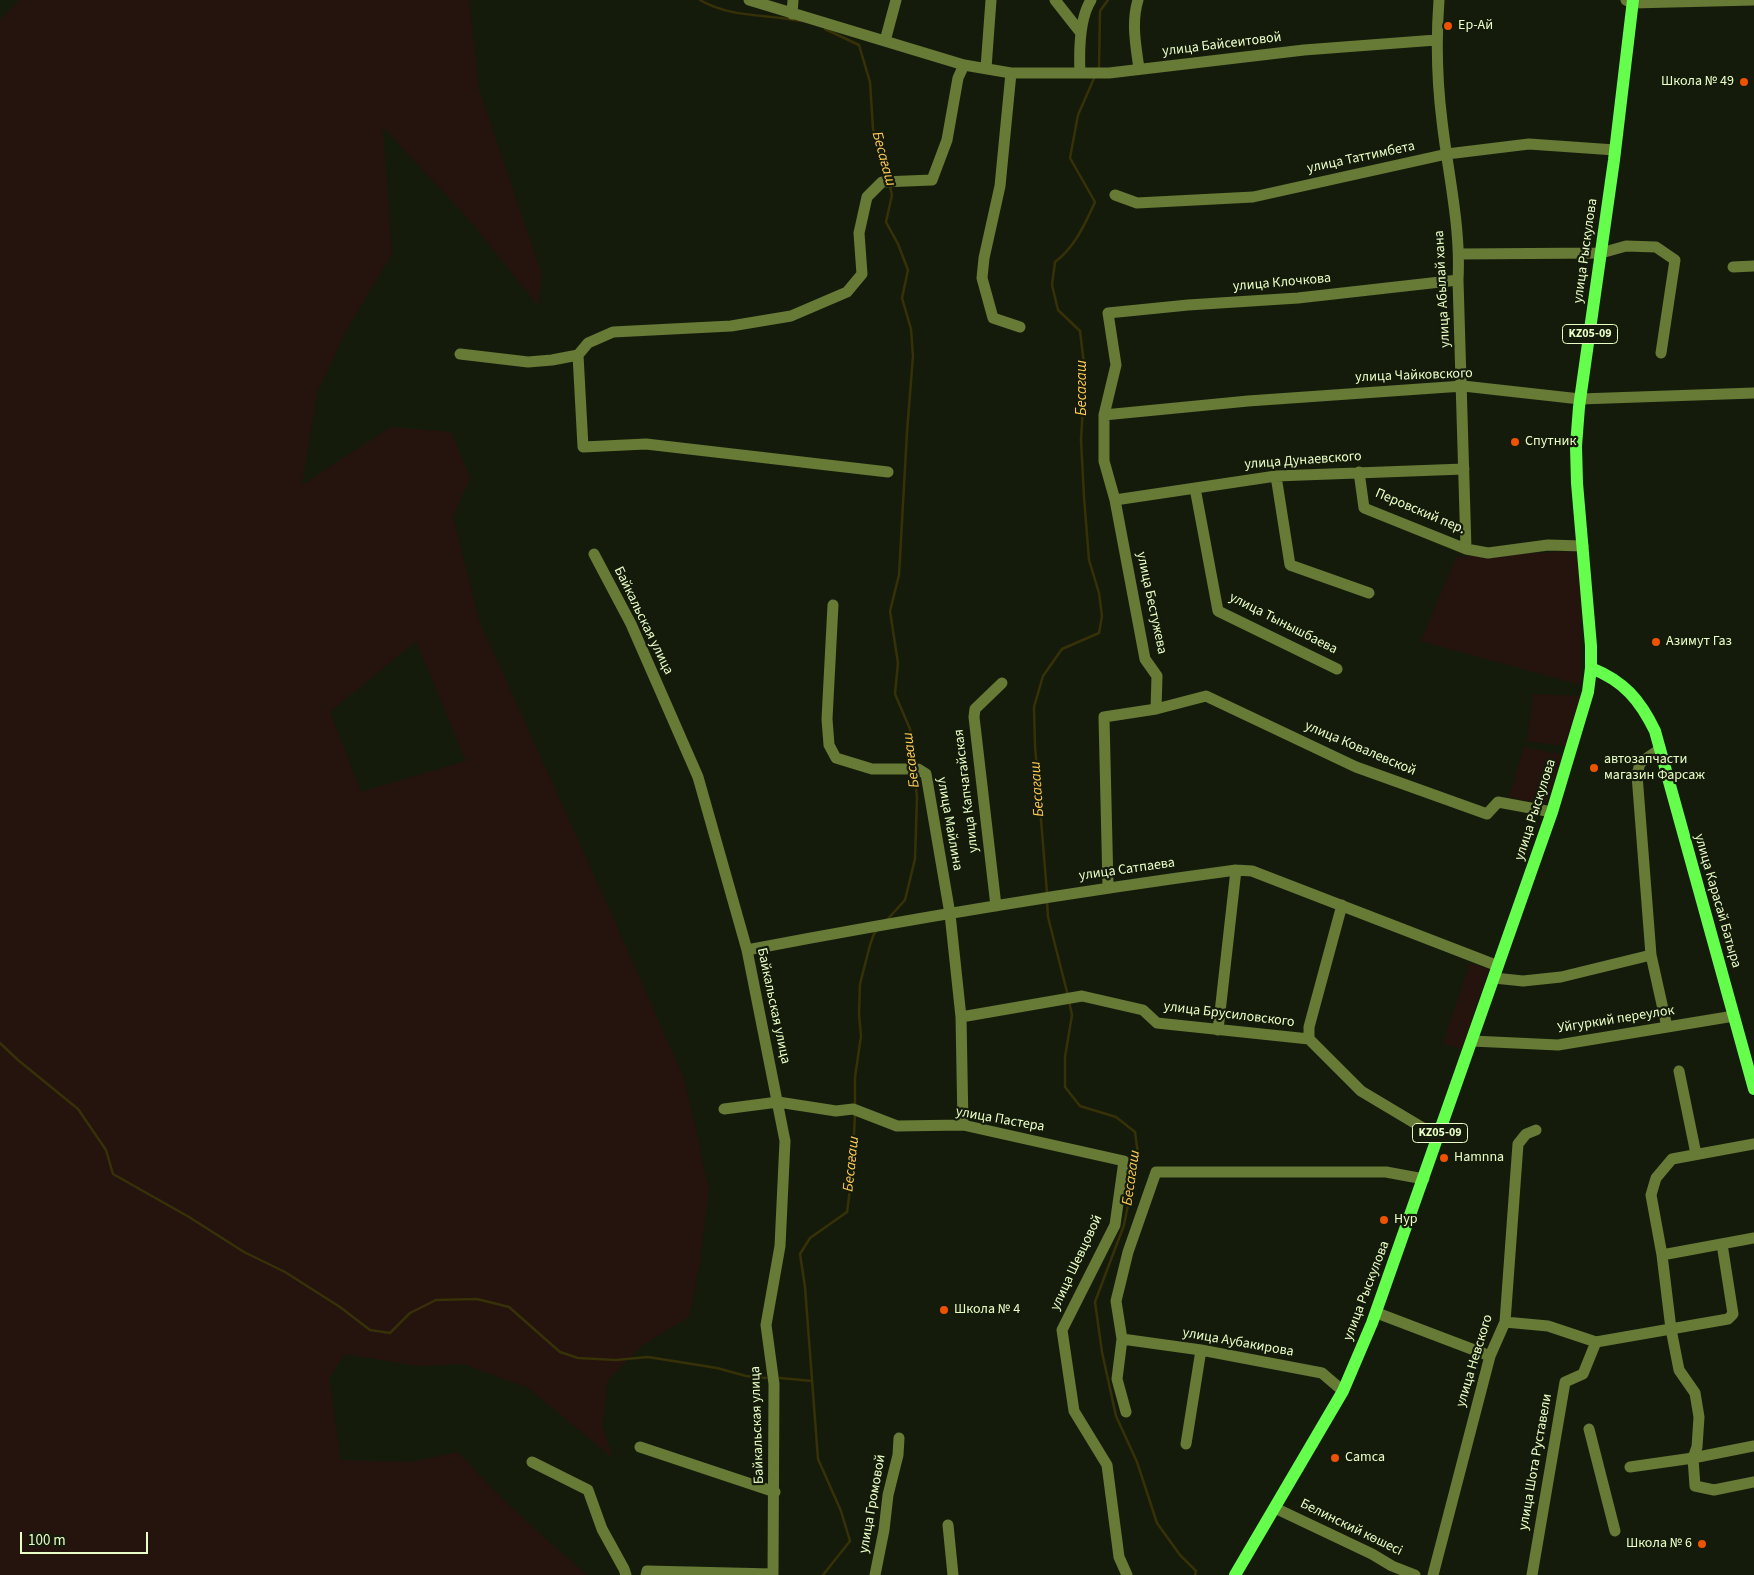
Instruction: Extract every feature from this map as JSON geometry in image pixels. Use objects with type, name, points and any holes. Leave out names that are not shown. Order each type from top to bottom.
[{"type":"main road","name":"улица Рыскулова","points":[[1235,1575],[1343,1391],[1376,1312],[1552,812],[1588,692],[1592,646],[1577,483],[1576,446],[1580,399],[1616,150],[1630,1]]},
{"type":"main road","name":"улица Карасай Батыра","points":[[1591,668],[1606,674],[1630,693],[1640,704],[1655,731],[1754,1089]]},
{"type":"street","name":"улица Байсеитовой","points":[[750,0],[964,65],[1011,73],[1109,73],[1304,50],[1436,40]]},
{"type":"street","points":[[792,14],[793,0]]},
{"type":"street","points":[[885,41],[896,0]]},
{"type":"street","points":[[986,68],[991,0]]},
{"type":"street","points":[[1055,0],[1081,33]]},
{"type":"street","points":[[1084,73],[1079,49],[1088,4],[1091,0]]},
{"type":"street","points":[[1138,0],[1134,26],[1139,69]]},
{"type":"street","name":"улица Абылай хана","points":[[1439,0],[1436,40],[1442,119],[1459,254],[1458,280],[1466,549]]},
{"type":"street","points":[[1630,1],[1754,0]]},
{"type":"street","points":[[888,472],[646,444],[583,447],[578,355],[588,342],[613,332],[731,326],[791,316],[847,292],[862,274],[860,233],[867,197],[882,182],[932,180],[947,140],[958,78],[964,65]]},
{"type":"street","points":[[1011,73],[1000,186],[984,258],[982,278],[993,318],[1020,327]]},
{"type":"street","name":"улица Таттимбета","points":[[1115,195],[1138,203],[1253,197],[1446,154],[1529,144],[1616,150]]},
{"type":"street","points":[[1459,254],[1601,253],[1626,246],[1656,247],[1675,260],[1661,354]]},
{"type":"street","points":[[1733,267],[1754,266]]},
{"type":"street","name":"улица Клочкова","points":[[1108,313],[1188,305],[1298,298],[1458,280]]},
{"type":"street","name":"улица Бестужева","points":[[1108,313],[1116,365],[1104,415],[1104,461],[1115,500],[1146,659],[1156,676],[1156,709]]},
{"type":"street","points":[[460,354],[528,362],[578,355]]},
{"type":"street","name":"улица Чайковского","points":[[1104,415],[1248,400],[1462,386],[1580,399],[1754,393]]},
{"type":"street","name":"улица Дунаевского","points":[[1115,500],[1276,476],[1464,468]]},
{"type":"street","name":"Перовский пер.","points":[[1359,472],[1364,508],[1466,549]]},
{"type":"street","points":[[1276,476],[1290,565],[1369,593]]},
{"type":"street","name":"улица Тынышбаева","points":[[1195,488],[1218,611],[1337,668]]},
{"type":"street","points":[[1466,549],[1488,552],[1548,545],[1583,546]]},
{"type":"street","name":"Байкальская улица","points":[[594,554],[631,624],[698,777],[747,950],[785,1141],[780,1246],[766,1325],[774,1384],[774,1574],[647,1571],[646,1575]]},
{"type":"street","name":"улица Майлина","points":[[833,605],[827,719],[829,745],[836,758],[872,769],[918,769],[926,774],[950,914],[961,1017],[963,1125]]},
{"type":"street","name":"улица Капчагайская","points":[[996,906],[974,717],[975,709],[1002,683]]},
{"type":"street","name":"улица Ковалевской","points":[[1156,709],[1206,696],[1356,767],[1487,814],[1498,802],[1552,812]]},
{"type":"street","points":[[1108,887],[1104,717],[1156,709]]},
{"type":"street","points":[[1660,749],[1640,763],[1637,775],[1651,955],[1667,1027]]},
{"type":"street","points":[[1218,1030],[1236,870]]},
{"type":"street","name":"улица Сатпаева","points":[[747,950],[861,928],[1058,895],[1236,870],[1252,871],[1342,905],[1496,972],[1523,980],[1561,977],[1651,955]]},
{"type":"street","points":[[1309,1039],[1309,1027],[1342,905]]},
{"type":"street","name":"улица Брусиловского","points":[[961,1017],[1082,996],[1143,1010],[1157,1023],[1309,1039],[1361,1091],[1438,1136]]},
{"type":"street","name":"Уйгуркий переулок","points":[[1472,1041],[1558,1045],[1734,1016]]},
{"type":"street","points":[[1679,1071],[1696,1154]]},
{"type":"street","name":"улица Пастера","points":[[724,1108],[778,1102],[836,1111],[853,1109],[897,1126],[963,1125],[1124,1160]]},
{"type":"street","name":"улица Невского","points":[[1433,1575],[1490,1356],[1505,1322],[1518,1144],[1526,1134],[1536,1130]]},
{"type":"street","points":[[1754,1144],[1672,1159],[1656,1178],[1651,1195],[1662,1255],[1678,1370],[1695,1393],[1699,1417],[1697,1447],[1693,1458],[1695,1486],[1714,1490],[1754,1482]]},
{"type":"street","name":"улица Шевцовой","points":[[1124,1160],[1115,1225],[1062,1330],[1074,1410],[1107,1465],[1119,1557],[1127,1575]]},
{"type":"street","points":[[1126,1412],[1117,1379],[1122,1339],[1116,1301],[1128,1252],[1156,1172],[1386,1172],[1424,1179]]},
{"type":"street","points":[[1662,1255],[1754,1238]]},
{"type":"street","points":[[1505,1322],[1548,1326],[1596,1342],[1728,1319],[1733,1314],[1722,1244]]},
{"type":"street","points":[[1376,1312],[1490,1356]]},
{"type":"street","name":"улица Аубакирова","points":[[1122,1339],[1201,1350],[1322,1373],[1343,1391]]},
{"type":"street","name":"улица Шота Руставели","points":[[1532,1575],[1565,1382],[1584,1374],[1596,1342]]},
{"type":"street","points":[[1186,1444],[1201,1350]]},
{"type":"street","points":[[1589,1429],[1615,1532]]},
{"type":"street","name":"улица Громовой","points":[[875,1575],[884,1530],[888,1495],[898,1455],[899,1438]]},
{"type":"street","points":[[1630,1467],[1693,1458],[1754,1446]]},
{"type":"street","points":[[640,1447],[775,1492]]},
{"type":"street","points":[[532,1462],[588,1490],[602,1529],[626,1575]]},
{"type":"street","name":"Белинский көшесi","points":[[1275,1508],[1372,1554],[1392,1566],[1415,1575]]},
{"type":"street","points":[[948,1525],[953,1575]]},
{"type":"shaded area","points":[[20,0],[469,0],[479,90],[542,275],[538,306],[472,223],[383,127],[392,254],[346,331],[317,393],[302,485],[391,427],[451,432],[470,478],[453,517],[480,623],[685,1081],[709,1190],[700,1263],[689,1317],[644,1344],[608,1380],[602,1425],[613,1458],[528,1388],[464,1364],[418,1366],[345,1354],[329,1378],[341,1460],[411,1462],[458,1452],[521,1516],[587,1575],[0,1575],[0,20]],"holes":[[[416,641],[466,761],[361,792],[330,712]]]},
{"type":"shaded area","points":[[1581,551],[1581,685],[1421,641],[1456,557]]},
{"type":"shaded area","points":[[1533,694],[1581,696],[1566,746],[1527,741]]},
{"type":"shaded area","points":[[1524,747],[1563,755],[1546,804],[1509,797]]},
{"type":"shaded area","points":[[1470,963],[1489,969],[1462,1049],[1443,1043]]},
{"type":"waterway","name":"Бесағаш","points":[[700,0],[712,6],[736,13],[801,21]]},
{"type":"waterway","name":"Бесагаш","points":[[1099,68],[1100,11],[1108,0]]},
{"type":"waterway","name":"Бесағаш","points":[[825,29],[859,45],[870,82],[873,129],[888,178]]},
{"type":"waterway","name":"Бесагаш","points":[[1047,893],[1035,746],[1034,707],[1043,676],[1062,649],[1099,633],[1102,616],[1099,593],[1089,560],[1084,497],[1081,440],[1085,372],[1080,331],[1058,310],[1052,285],[1055,262],[1074,242],[1095,202],[1070,158],[1078,115],[1095,76]]},
{"type":"waterway","name":"Бесағаш","points":[[890,186],[892,195],[886,222],[898,244],[908,270],[902,298],[911,329],[913,356],[899,575],[890,611],[898,663],[895,694],[910,729],[913,764]]},
{"type":"waterway","name":"Бесағаш","points":[[886,921],[905,900],[915,859],[917,797],[914,772]]},
{"type":"waterway","name":"Бесагаш","points":[[1047,901],[1048,917],[1068,996]]},
{"type":"waterway","name":"Бесағаш","points":[[855,1106],[855,1077],[861,1036],[859,1014],[860,984],[870,945],[877,930]]},
{"type":"waterway","name":"Бесагаш","points":[[1069,1001],[1072,1015],[1065,1057],[1065,1087],[1080,1106],[1116,1117],[1135,1132],[1138,1154],[1124,1225],[1095,1302],[1102,1352],[1116,1416],[1137,1462],[1157,1523],[1180,1555],[1196,1571],[1195,1575]]},
{"type":"waterway","points":[[0,1043],[78,1109],[106,1150],[113,1174],[189,1217],[244,1252],[285,1272],[340,1307],[370,1330],[390,1333],[410,1313],[436,1300],[477,1299],[509,1307],[560,1352],[578,1358],[616,1360],[648,1357],[717,1368],[746,1376],[766,1378]]},
{"type":"waterway","name":"Бесағаш","points":[[823,1575],[850,1541],[841,1511],[818,1459],[805,1287],[800,1254],[810,1238],[847,1212],[852,1175],[855,1114]]},
{"type":"waterway","points":[[780,1378],[812,1381]]},
{"type":"place","name":"Ер-Ай","points":[[1448,26]]},
{"type":"place","name":"Школа № 49","points":[[1744,82]]},
{"type":"place","name":"Спутник","points":[[1515,442]]},
{"type":"place","name":"Азимут Газ","points":[[1656,642]]},
{"type":"place","name":"автозапчасти магазин Фарсаж","points":[[1594,768]]},
{"type":"place","name":"Hamnna","points":[[1444,1158]]},
{"type":"place","name":"Hyp","points":[[1384,1220]]},
{"type":"place","name":"Школа № 4","points":[[944,1310]]},
{"type":"place","name":"Camca","points":[[1335,1458]]},
{"type":"place","name":"Школа № 6","points":[[1702,1544]]}]
